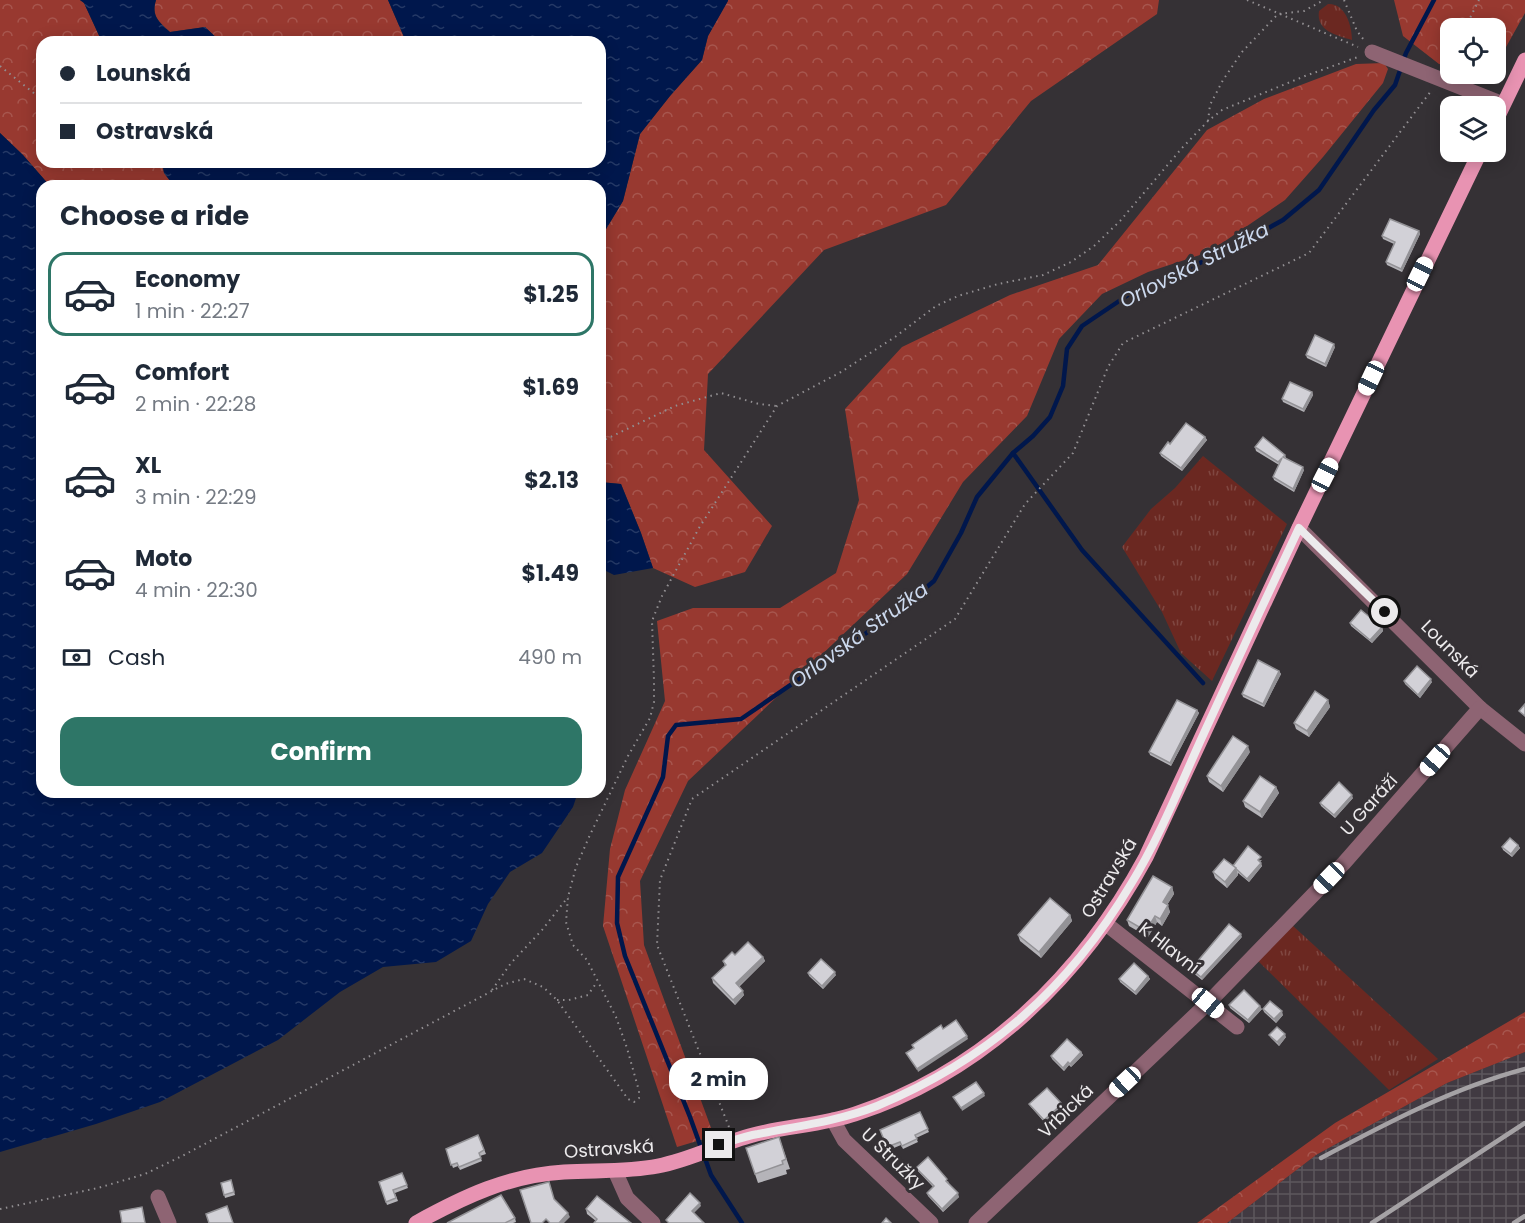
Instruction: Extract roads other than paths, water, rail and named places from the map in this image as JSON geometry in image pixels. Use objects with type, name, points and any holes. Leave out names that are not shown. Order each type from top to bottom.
[{"type":"main road","points":[[1506,98],[1525,60]]},
{"type":"main road","name":"Ostravská","points":[[416,1223],[486,1187],[515,1179],[564,1172],[615,1171],[659,1166],[755,1134],[833,1120],[876,1106],[910,1091],[975,1054],[1023,1017],[1055,986],[1105,923],[1132,883],[1146,857],[1299,528],[1475,162]]},
{"type":"street","points":[[1377,54],[1484,96]]},
{"type":"street","name":"Lounská","points":[[1299,528],[1480,708],[1525,744]]},
{"type":"street","name":"U Garáží","points":[[1208,1003],[1344,862],[1480,708]]},
{"type":"street","name":"K Hlavní","points":[[1105,923],[1237,1027]]},
{"type":"street","name":"Vrbická","points":[[976,1223],[1208,1003]]},
{"type":"street","name":"U Stružky","points":[[833,1120],[844,1140],[931,1223]]},
{"type":"street","points":[[615,1171],[627,1198],[653,1223]]},
{"type":"street","points":[[158,1197],[169,1223]]},
{"type":"water","points":[[80,0],[156,0],[155,15],[170,32],[205,27],[215,36],[99,36],[84,3]]},
{"type":"water","points":[[388,0],[728,0],[708,36],[702,60],[640,134],[623,201],[606,229],[606,180],[169,180],[164,173],[163,168],[606,168],[606,36],[404,36]]},
{"type":"water","points":[[0,133],[45,180],[36,180],[36,798],[576,798],[573,807],[542,853],[510,872],[488,904],[471,941],[436,962],[383,967],[340,992],[278,1040],[160,1102],[96,1124],[0,1152]]},
{"type":"water","points":[[606,483],[621,484],[653,568],[614,575],[606,571]]},
{"type":"waterway","name":"Orlovská Stružka","points":[[742,1223],[711,1175],[625,956],[617,923],[618,877],[663,777],[668,736],[676,725],[741,719],[894,614],[934,581],[961,533],[977,497],[1013,453],[1050,417],[1063,386],[1067,349],[1082,326],[1131,293],[1225,252],[1283,220],[1319,190],[1374,110],[1395,85],[1406,53],[1434,0]]},
{"type":"waterway","points":[[1013,453],[1082,550],[1203,683]]},
{"type":"railway","points":[[1321,1158],[1446,1096],[1525,1069]]},
{"type":"railway","points":[[1372,1223],[1525,1123]]},
{"type":"railway","points":[[1514,1223],[1525,1216]]}]
